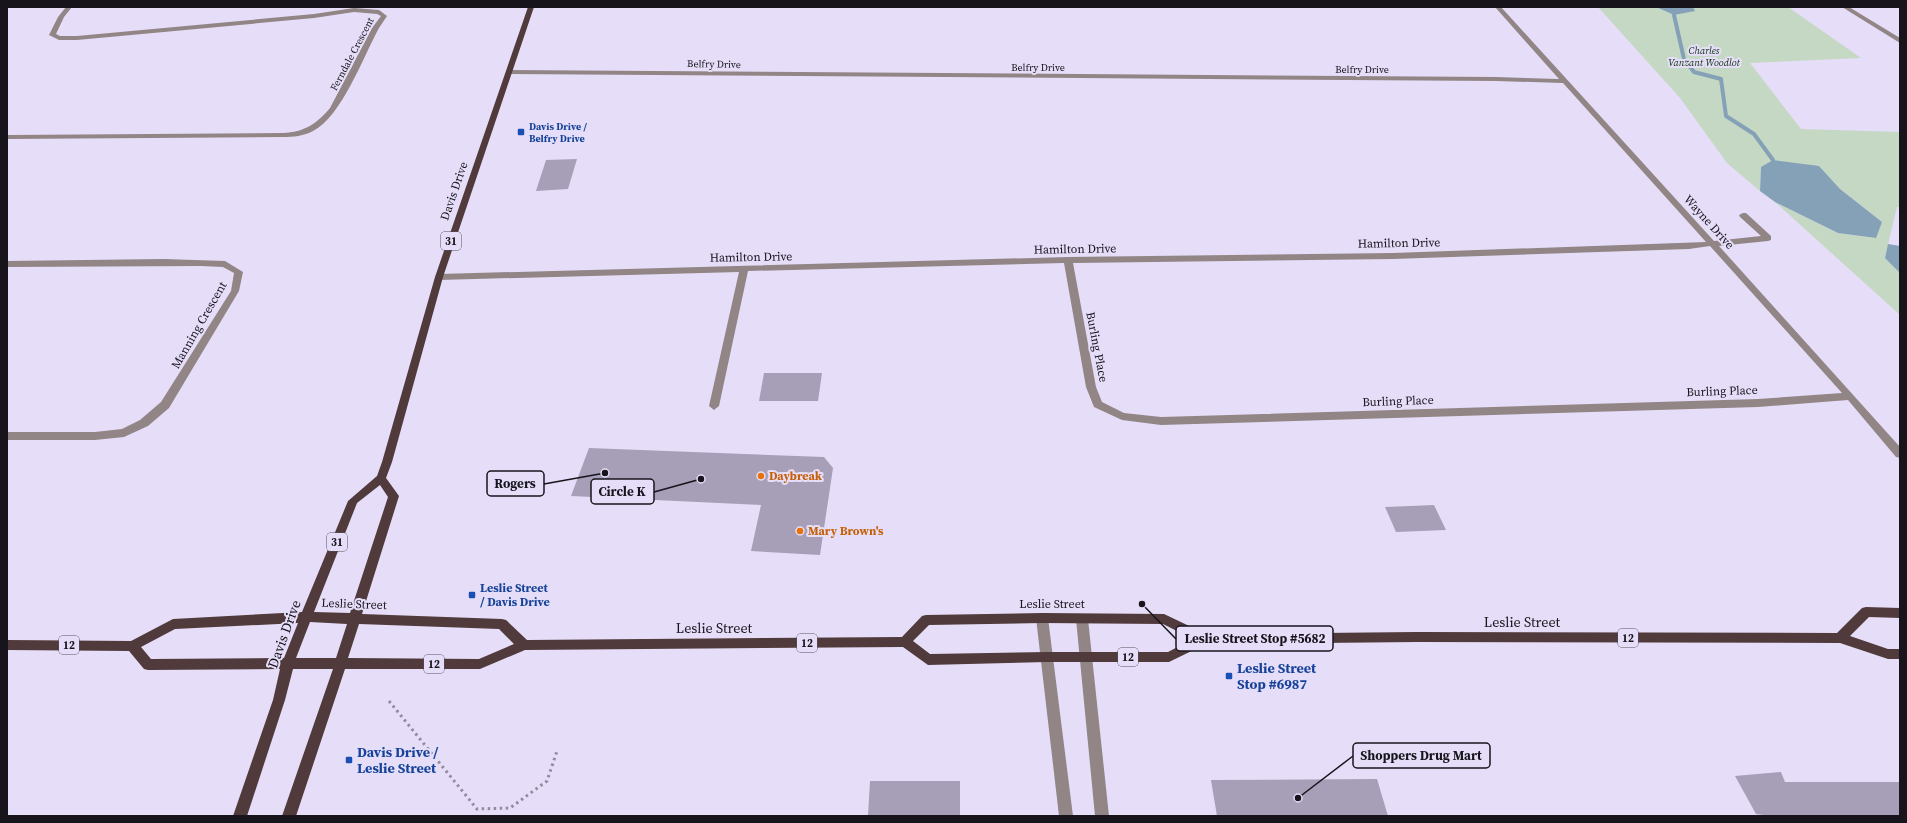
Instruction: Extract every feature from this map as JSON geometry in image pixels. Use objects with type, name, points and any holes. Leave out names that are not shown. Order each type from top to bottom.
[{"type":"main road","name":"Davis Drive","points":[[240,816],[279,700],[288,663],[353,501],[381,478],[439,277],[531,7]]},
{"type":"main road","points":[[289,816],[341,664],[394,496],[381,478]]},
{"type":"main road","points":[[1840,638],[1866,612],[1900,613]]},
{"type":"main road","name":"Leslie Street","points":[[7,645],[132,646],[173,624],[306,616],[502,624],[524,646]]},
{"type":"main road","name":"Leslie Street","points":[[905,642],[923,621],[926,620],[1042,618],[1164,619],[1205,639]]},
{"type":"main road","name":"Leslie Street","points":[[132,646],[148,665],[288,663],[480,664],[524,646],[905,642],[928,660],[1048,657],[1169,657],[1205,639],[1417,637],[1840,638],[1888,654],[1900,654]]},
{"type":"street","name":"Ferndale Crescent","points":[[7,137],[266,136],[294,134],[311,130],[324,121],[339,98],[367,43],[384,16],[379,12],[354,10],[314,16],[77,38],[59,38],[52,35],[61,17],[69,7]]},
{"type":"street","name":"Wayne Drive","points":[[1498,7],[1850,396],[1900,454]]},
{"type":"street","points":[[1845,7],[1900,41]]},
{"type":"street","name":"Belfry Drive","points":[[509,72],[1322,79],[1496,79],[1566,81]]},
{"type":"street","name":"Hamilton Drive","points":[[439,277],[744,270],[1068,260],[1393,256],[1712,244],[1768,238],[1743,215]]},
{"type":"street","name":"Burling Place","points":[[1068,260],[1091,387],[1098,404],[1122,416],[1169,421],[1750,403],[1850,396]]},
{"type":"street","name":"Manning Crescent","points":[[7,264],[201,263],[225,264],[239,272],[235,291],[165,405],[144,423],[124,433],[95,436],[7,436]]},
{"type":"street","points":[[714,406],[744,270]]},
{"type":"street","points":[[1042,618],[1048,657],[1066,816]]},
{"type":"street","points":[[1082,619],[1102,816]]},
{"type":"path","points":[[390,701],[477,809],[510,808],[547,782],[557,751]]},
{"type":"green space","name":"Charles Vanzant Woodlot","points":[[1598,7],[1656,7],[1674,15],[1694,10],[1693,7],[1788,7],[1861,58],[1750,63],[1801,129],[1900,132],[1900,207],[1897,207],[1885,257],[1900,273],[1900,315],[1775,202],[1838,233],[1875,238],[1882,222],[1840,189],[1819,166],[1761,167],[1760,191],[1727,163],[1680,98]]},
{"type":"water","points":[[1656,7],[1693,7],[1695,11],[1674,15]]},
{"type":"water","points":[[1773,160],[1819,166],[1840,189],[1882,222],[1876,238],[1838,233],[1775,202],[1760,191],[1761,167]]},
{"type":"water","points":[[1888,244],[1900,246],[1900,273],[1885,258]]},
{"type":"building","points":[[577,159],[568,189],[536,191],[546,160]]},
{"type":"building","points":[[764,373],[822,373],[818,401],[759,401]]},
{"type":"building","points":[[589,448],[824,457],[833,468],[820,555],[751,551],[761,505],[571,496]]},
{"type":"building","points":[[1434,505],[1446,530],[1396,532],[1385,507]]},
{"type":"building","points":[[1781,772],[1785,782],[1900,782],[1900,816],[1771,816],[1756,814],[1735,776]]},
{"type":"building","points":[[1377,779],[1388,816],[1217,816],[1211,780]]},
{"type":"building","points":[[870,781],[960,781],[960,816],[868,816]]},
{"type":"waterway","points":[[1674,15],[1684,59],[1694,72],[1721,79],[1726,116],[1754,134],[1773,160]]},
{"type":"place","name":"Davis Drive / Belfry Drive","points":[[521,132]]},
{"type":"place","name":"Rogers","points":[[605,473]]},
{"type":"place","name":"Daybreak","points":[[761,476]]},
{"type":"place","name":"Circle K","points":[[701,479]]},
{"type":"place","name":"Mary Brown's","points":[[800,531]]},
{"type":"place","name":"Leslie Street / Davis Drive","points":[[472,595]]},
{"type":"place","name":"Leslie Street Stop #5682","points":[[1142,604]]},
{"type":"place","name":"Leslie Street Stop #6987","points":[[1229,676]]},
{"type":"place","name":"Davis Drive / Leslie Street","points":[[349,760]]},
{"type":"place","name":"Shoppers Drug Mart","points":[[1298,798]]}]
